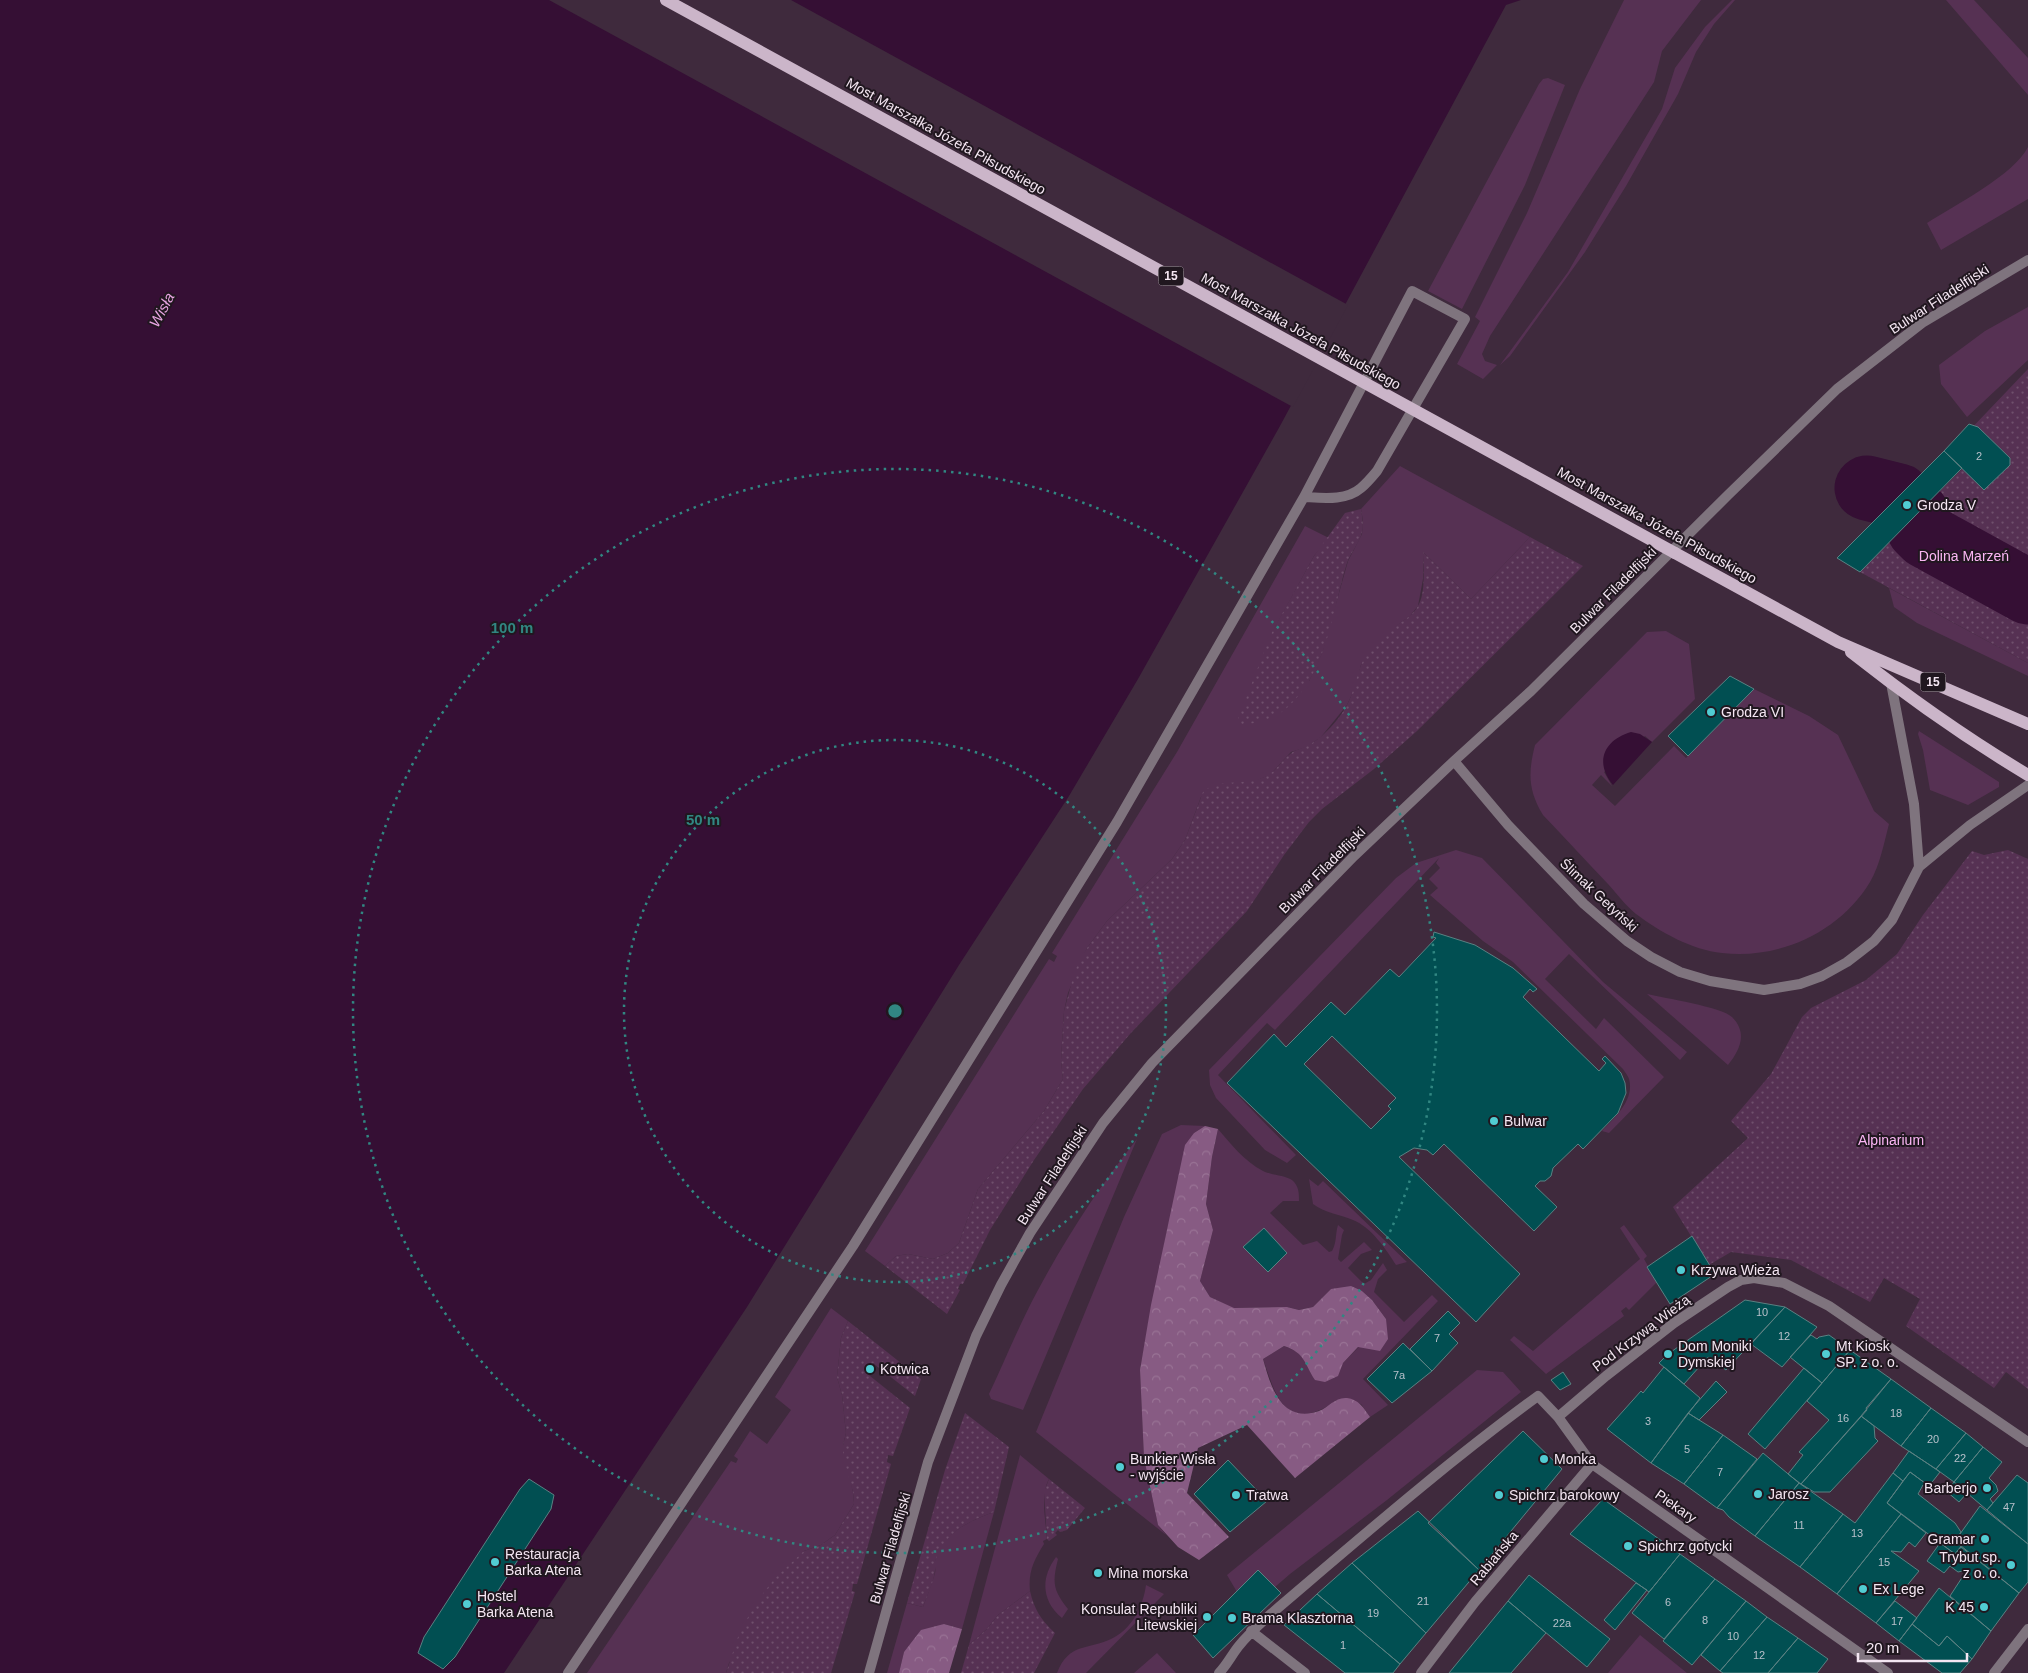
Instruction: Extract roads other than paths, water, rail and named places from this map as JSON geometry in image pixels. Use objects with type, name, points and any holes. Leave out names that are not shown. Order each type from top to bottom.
[{"type":"main road","name":"Most Marszałka Józefa Piłsudskiego","points":[[666,0],[1838,642]]},
{"type":"main road","name":"15","points":[[1838,642],[1891,683],[1981,747],[2028,775]]},
{"type":"main road","name":"15","points":[[1838,642],[2028,724]]},
{"type":"street","name":"Bulwar Filadelfijski","points":[[869,1673],[928,1462],[980,1327],[1001,1285],[1035,1226],[1102,1123],[1152,1063],[1354,856],[1538,684],[1837,389],[1922,324],[2028,260]]},
{"type":"street","points":[[568,1673],[853,1246],[1117,822],[1304,497],[1412,291],[1465,319],[1377,471],[1361,489],[1352,494],[1334,498],[1304,497]]},
{"type":"street","points":[[1891,683],[1914,804],[1919,867]]},
{"type":"street","name":"Ślimak Getyński","points":[[1454,761],[1508,825],[1584,904],[1620,935],[1652,957],[1680,972],[1710,981],[1764,990],[1800,984],[1822,976],[1847,962],[1874,941],[1892,920],[1919,867],[1970,825],[2028,784]]},
{"type":"street","name":"Pod Krzywą Wieżą","points":[[1558,1417],[1606,1376],[1674,1323],[1728,1287],[1741,1280],[1754,1278],[1784,1283],[1829,1306],[2028,1442]]},
{"type":"street","name":"Piekary","points":[[1251,1631],[1448,1465],[1538,1396],[1558,1417],[1592,1464],[1888,1673]]},
{"type":"street","name":"Rabiańska","points":[[1421,1673],[1475,1602],[1592,1464]]},
{"type":"street","points":[[1994,1673],[2028,1629]]},
{"type":"street","points":[[1219,1673],[1251,1631],[1305,1673]]},
{"type":"water","name":"Wisła","points":[[0,0],[1521,0],[1506,5],[1280,426],[1138,679],[1069,796],[959,965],[747,1307],[504,1673],[0,1673]]},
{"type":"water","points":[[1631,732],[1640,734],[1652,742],[1613,785],[1604,768],[1603,760],[1605,753],[1608,746],[1614,740]]},
{"type":"waterway","points":[[1867,488],[1899,496]]},
{"type":"waterway","points":[[1917,514],[1919,529],[1926,536],[2028,592]]},
{"type":"place","name":"Grodza V","points":[[1907,505]]},
{"type":"place","name":"Grodza VI","points":[[1711,712]]},
{"type":"place","name":"Bulwar","points":[[1494,1121]]},
{"type":"place","name":"Krzywa Wieża","points":[[1681,1270]]},
{"type":"place","name":"Dom Moniki Dymskiej","points":[[1668,1354]]},
{"type":"place","name":"Mt Kiosk SP. z o. o.","points":[[1826,1354]]},
{"type":"place","name":"Kotwica","points":[[870,1369]]},
{"type":"place","name":"Monka","points":[[1544,1459]]},
{"type":"place","name":"Bunkier Wisła - wyjście","points":[[1120,1467]]},
{"type":"place","name":"Barberjo","points":[[1987,1488]]},
{"type":"place","name":"Jarosz","points":[[1758,1494]]},
{"type":"place","name":"Tratwa","points":[[1236,1495]]},
{"type":"place","name":"Spichrz barokowy","points":[[1499,1495]]},
{"type":"place","name":"Gramar","points":[[1985,1539]]},
{"type":"place","name":"Spichrz gotycki","points":[[1628,1546]]},
{"type":"place","name":"Restauracja Barka Atena","points":[[495,1562]]},
{"type":"place","name":"Trybut sp. z o. o.","points":[[2011,1565]]},
{"type":"place","name":"Mina morska","points":[[1098,1573]]},
{"type":"place","name":"Ex Lege","points":[[1863,1589]]},
{"type":"place","name":"Hostel Barka Atena","points":[[467,1604]]},
{"type":"place","name":"K 45","points":[[1984,1607]]},
{"type":"place","name":"Konsulat Republiki Litewskiej","points":[[1207,1617]]},
{"type":"place","name":"Brama Klasztorna","points":[[1232,1618]]},
{"type":"park label","name":"Dolina Marzeń","points":[[1964,556]]},
{"type":"park label","name":"Alpinarium","points":[[1891,1140]]}]
